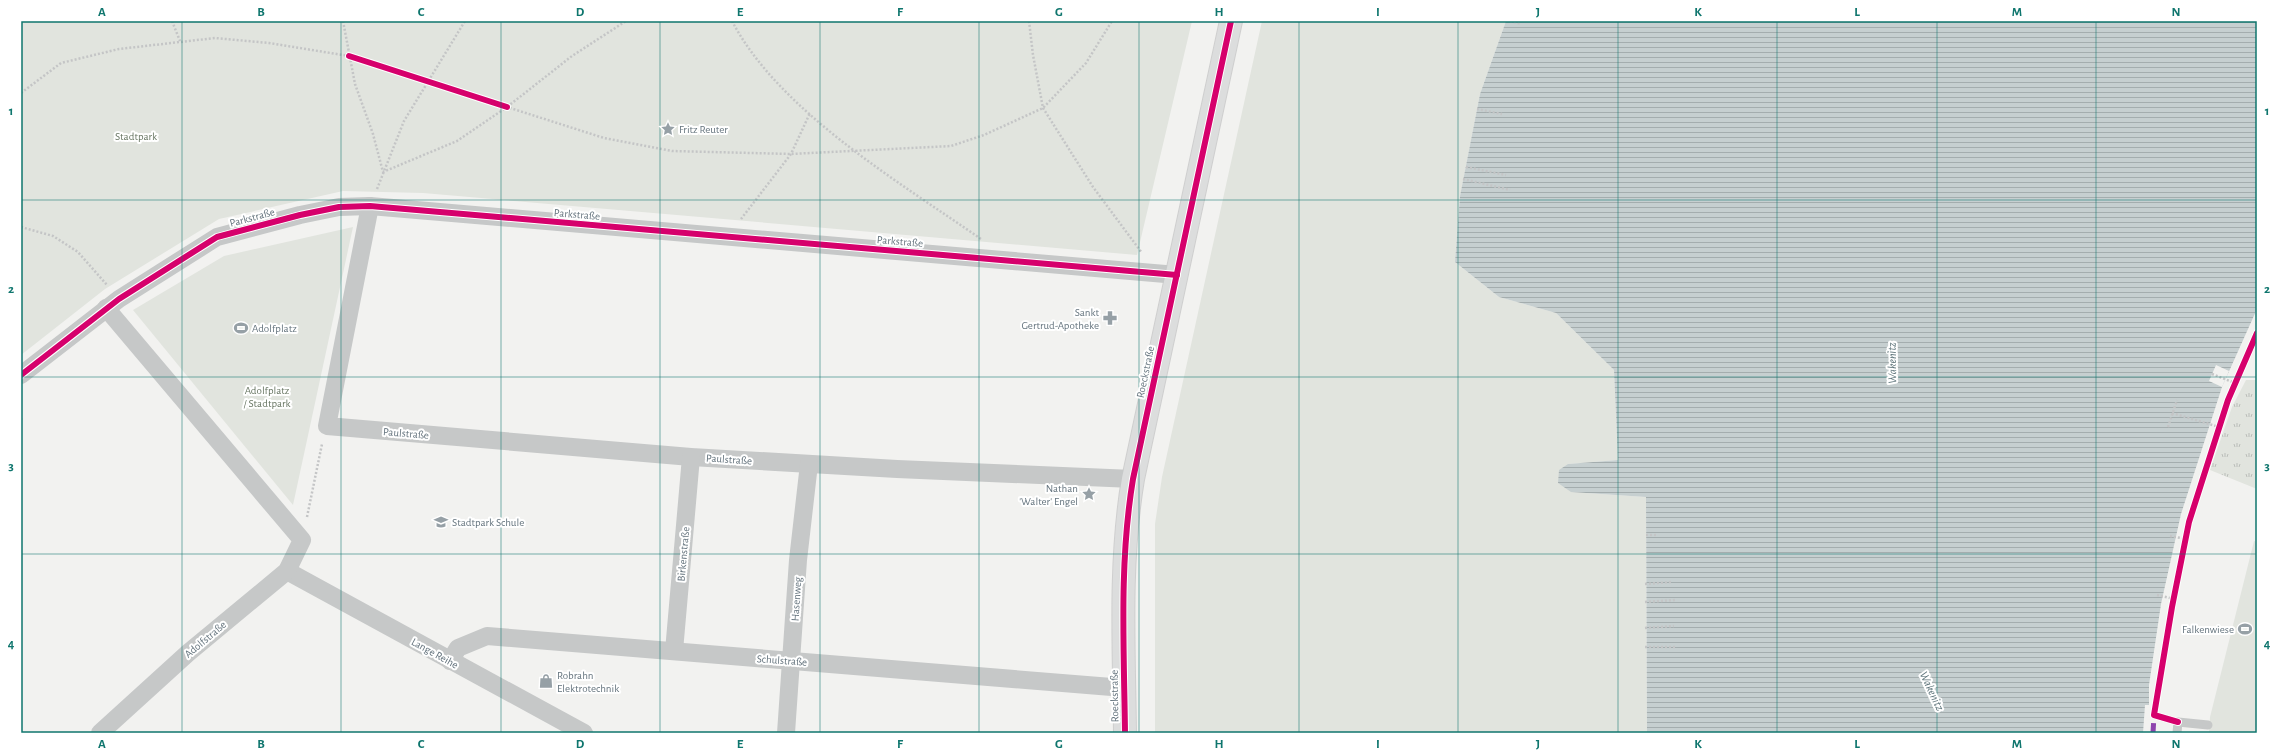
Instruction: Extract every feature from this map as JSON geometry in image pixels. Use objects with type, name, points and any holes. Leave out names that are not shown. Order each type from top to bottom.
[{"type":"main road","name":"Roeckstraße","points":[[1125,733],[1123,561],[1133,479],[1231,21]]},
{"type":"street","name":"Parkstraße","points":[[21,375],[112,304],[217,237],[308,213],[339,207],[370,206],[1177,275]]},
{"type":"street","points":[[327,426],[370,206]]},
{"type":"street","points":[[112,304],[302,540]]},
{"type":"street","name":"Paulstraße","points":[[327,426],[691,457],[1133,479]]},
{"type":"street","name":"Birkenstraße","points":[[674,651],[691,457]]},
{"type":"street","name":"Hasenweg","points":[[786,733],[798,560],[809,464]]},
{"type":"street","name":"Adolfstraße","points":[[100,733],[188,653],[287,571],[302,540]]},
{"type":"street","name":"Lange Reihe","points":[[287,571],[584,733]]},
{"type":"street","name":"Schulstraße","points":[[450,661],[458,648],[487,636],[1124,688]]},
{"type":"lane","points":[[2177,733],[2178,722],[2208,725]]},
{"type":"path","points":[[172,21],[180,41]]},
{"type":"path","points":[[343,21],[355,84],[373,134],[384,172]]},
{"type":"path","points":[[384,172],[404,121],[428,80],[466,21]]},
{"type":"path","points":[[384,172],[457,141],[507,107],[572,56],[626,21]]},
{"type":"path","points":[[732,21],[740,37],[759,62],[793,100],[854,150],[984,242]]},
{"type":"path","points":[[1030,21],[1037,85],[1042,108],[1093,187],[1145,257]]},
{"type":"path","points":[[21,93],[61,63],[119,49],[215,38],[269,43],[349,56],[428,80],[604,138],[672,150],[791,154],[951,146],[984,135],[1042,108],[1086,63],[1112,21]]},
{"type":"path","points":[[1510,21],[1521,24]]},
{"type":"path","points":[[1477,109],[1502,114]]},
{"type":"path","points":[[728,237],[791,154],[810,113]]},
{"type":"path","points":[[1466,167],[1506,175]]},
{"type":"path","points":[[1463,179],[1510,190]]},
{"type":"path","points":[[21,227],[53,236],[78,252],[112,304]]},
{"type":"path","points":[[2212,374],[2235,383]]},
{"type":"path","points":[[2168,427],[2177,400]]},
{"type":"path","points":[[2172,413],[2219,427]]},
{"type":"path","points":[[302,540],[327,426]]},
{"type":"path","points":[[1646,535],[1658,535]]},
{"type":"path","points":[[2170,536],[2186,539]]},
{"type":"path","points":[[1645,584],[1672,582]]},
{"type":"path","points":[[2157,595],[2174,599]]},
{"type":"path","points":[[1645,602],[1675,600]]},
{"type":"path","points":[[1645,628],[1674,626]]},
{"type":"path","points":[[1646,647],[1677,647]]},
{"type":"green space","name":"Stadtpark","points":[[21,21],[1192,21],[1137,255],[423,193],[343,191],[219,219],[105,289],[21,355]]},
{"type":"green space","points":[[1262,21],[1506,21],[1480,94],[1460,196],[1455,262],[1499,297],[1556,313],[1614,370],[1618,460],[1568,464],[1571,492],[1646,497],[1647,733],[1155,733],[1155,524],[1162,477]]},
{"type":"green space","name":"Adolfplatz / Stadtpark","points":[[353,227],[293,505],[133,310],[224,256]]},
{"type":"green space","points":[[2246,380],[2257,380],[2257,489],[2210,470],[2232,407]]},
{"type":"green space","name":"Falkenwiese","points":[[2254,541],[2257,542],[2257,733],[2209,733],[2210,717]]},
{"type":"water","name":"Wakenitz","points":[[1506,21],[2257,21],[2257,309],[2222,387],[2181,514],[2161,604],[2149,685],[2149,705],[2145,705],[2143,733],[1647,733],[1646,497],[1571,492],[1558,483],[1559,470],[1568,464],[1618,460],[1614,370],[1556,313],[1499,297],[1455,262],[1460,196],[1480,94]]},
{"type":"pier","points":[[2216,365],[2229,371],[2222,387],[2209,381]]},
{"type":"marked path","points":[[2153,733],[2154,715]]},
{"type":"cycle path","points":[[1125,733],[1123,637],[1124,574],[1133,479],[1231,21]]},
{"type":"cycle path","points":[[349,56],[507,107]]},
{"type":"cycle path","points":[[21,375],[119,299],[217,237],[300,215],[339,207],[370,206],[1177,275]]},
{"type":"cycle path","points":[[2178,722],[2154,715],[2172,607],[2189,522],[2228,400],[2257,333]]},
{"type":"place","name":"Fritz Reuter","points":[[668,129]]},
{"type":"place","name":"Sankt Gertrud-Apotheke","points":[[1110,318]]},
{"type":"place","name":"Adolfplatz","points":[[241,328]]},
{"type":"place","name":"Nathan 'Walter' Engel","points":[[1089,494]]},
{"type":"place","name":"Stadtpark Schule","points":[[441,522]]},
{"type":"place","name":"Falkenwiese","points":[[2245,629]]},
{"type":"place","name":"Robrahn Elektrotechnik","points":[[546,681]]}]
